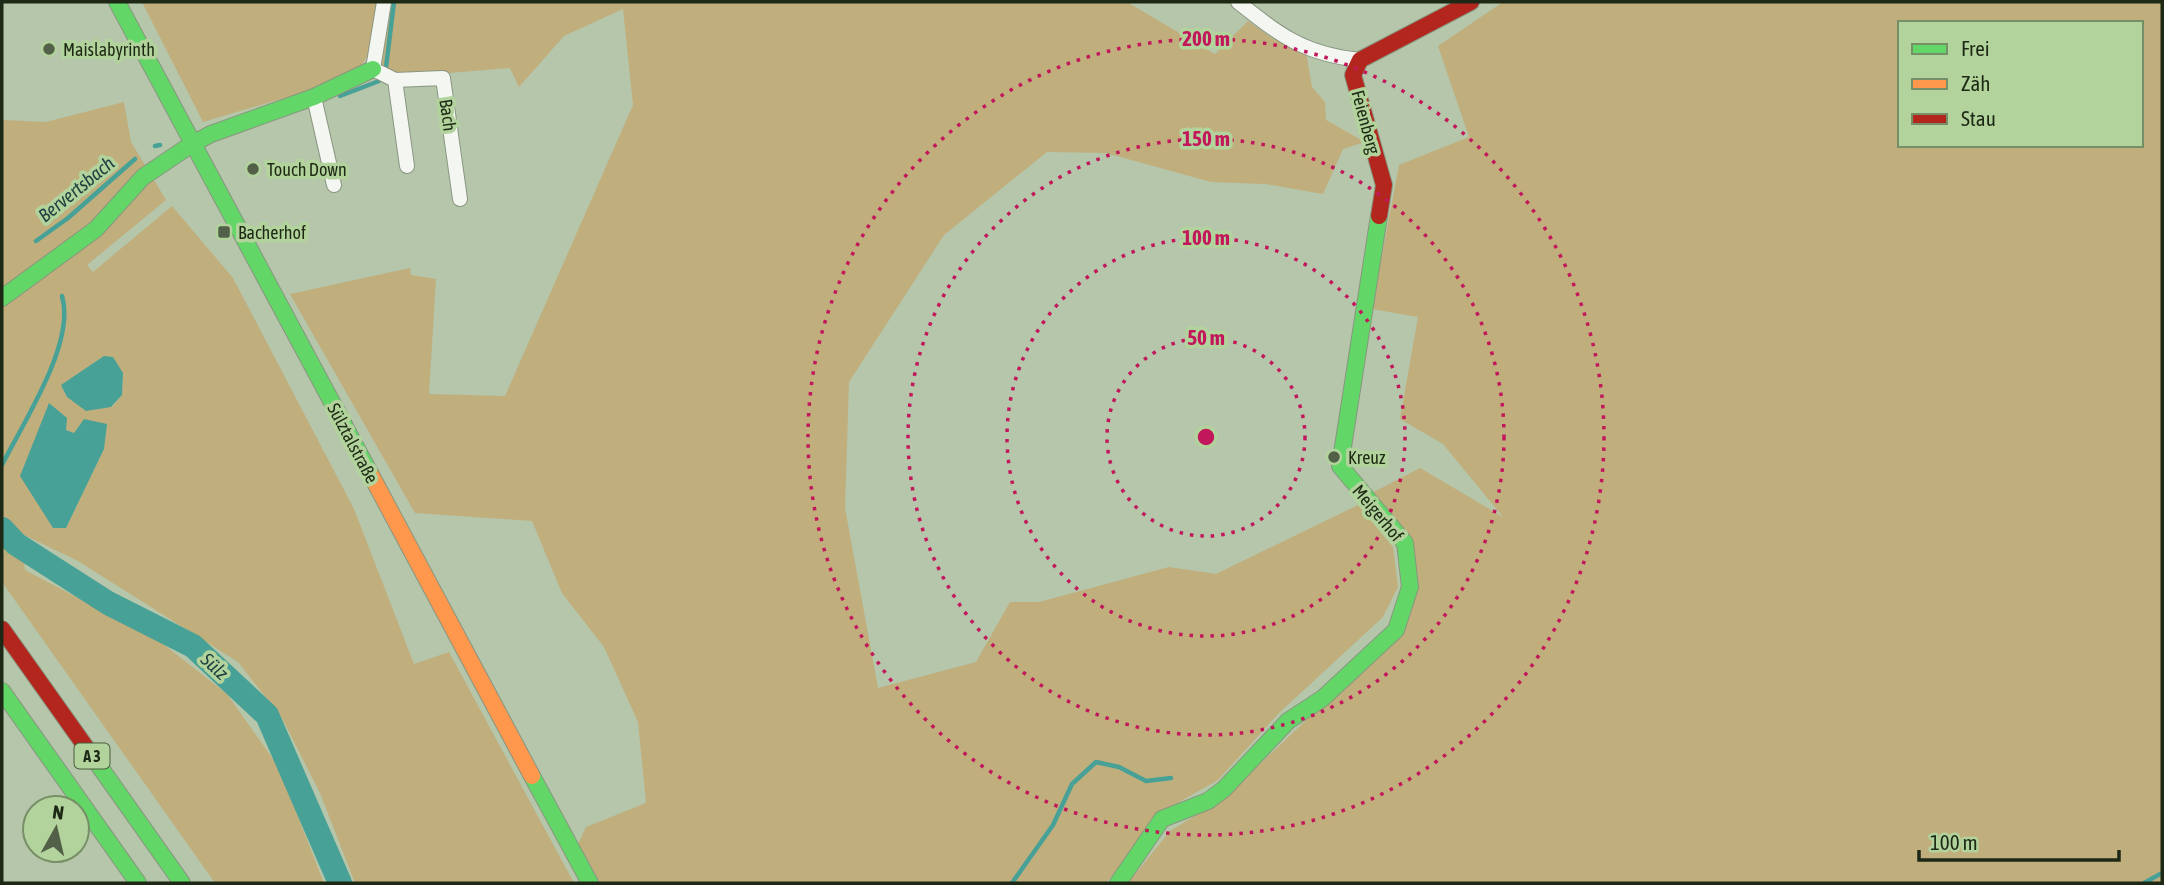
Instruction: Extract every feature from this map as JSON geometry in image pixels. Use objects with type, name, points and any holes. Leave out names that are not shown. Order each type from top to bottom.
[{"type":"main road","name":"Sülztalstraße","points":[[117,2],[590,883]]},
{"type":"main road","points":[[1360,60],[1471,2]]},
{"type":"main road","name":"Feienberg","points":[[1360,60],[1353,75],[1384,185]]},
{"type":"main road","points":[[2,298],[96,229],[143,177],[192,144],[211,134],[314,97],[373,69]]},
{"type":"main road","name":"Meigerhof","points":[[1118,883],[1162,818],[1208,801],[1224,789],[1288,721],[1323,698],[1358,668],[1396,630],[1406,607],[1410,587],[1405,543],[1340,466],[1384,185]]},
{"type":"main road","name":"A 3","points":[[2,629],[182,883]]},
{"type":"main road","name":"A 3","points":[[2,691],[138,883]]},
{"type":"street","points":[[373,69],[384,2]]},
{"type":"street","points":[[1238,2],[1284,38],[1327,56],[1360,60]]},
{"type":"street","name":"Bach","points":[[373,69],[395,80],[443,78],[460,199]]},
{"type":"street","points":[[395,80],[407,166]]},
{"type":"street","points":[[314,97],[334,185]]},
{"type":"shaded area","points":[[142,2],[379,2],[372,46],[363,64],[345,80],[203,122]]},
{"type":"shaded area","points":[[391,2],[1127,2],[1215,54],[1248,21],[1273,39],[1306,52],[1312,87],[1325,102],[1326,120],[1365,142],[1343,149],[1323,194],[1265,184],[1211,182],[1106,153],[1047,152],[944,235],[849,382],[845,508],[878,688],[976,662],[1010,602],[1039,602],[1169,567],[1216,574],[1358,505],[1393,547],[1398,587],[1383,617],[1279,713],[1218,780],[1167,809],[1106,883],[600,883],[578,844],[586,827],[646,803],[638,722],[604,647],[562,593],[532,521],[415,513],[290,294],[410,268],[411,275],[436,279],[429,394],[505,396],[633,105],[623,9],[564,36],[519,87],[510,68],[437,74],[389,74],[381,66]]},
{"type":"shaded area","points":[[1503,2],[2162,2],[2162,883],[1128,883],[1170,831],[1223,799],[1400,631],[1417,590],[1370,494],[1420,468],[1503,517],[1443,444],[1400,419],[1418,317],[1372,309],[1399,165],[1469,137],[1438,46]]},
{"type":"shaded area","points":[[124,102],[131,142],[166,200],[87,265],[93,272],[172,206],[233,278],[354,509],[414,664],[449,652],[574,883],[355,883],[320,793],[282,718],[238,662],[78,561],[20,533],[25,570],[158,640],[227,694],[278,766],[324,883],[215,883],[2,582],[2,120],[46,122]],"holes":[[[104,356],[123,373],[122,395],[112,407],[92,364]],[[66,418],[66,430],[104,449],[66,528],[53,528]]]},
{"type":"water","points":[[104,356],[113,357],[123,373],[122,395],[111,407],[86,411],[67,397],[61,385]]},
{"type":"water","points":[[49,403],[67,418],[66,430],[74,433],[84,419],[107,424],[104,449],[66,528],[53,528],[20,476]]},
{"type":"waterway","name":"Bervertsbach","points":[[386,67],[394,2]]},
{"type":"waterway","name":"Bervertsbach","points":[[340,96],[379,81]]},
{"type":"waterway","name":"Bervertsbach","points":[[155,146],[160,145]]},
{"type":"waterway","name":"Bervertsbach","points":[[36,241],[68,218],[135,159]]},
{"type":"waterway","name":"Bervertsbach","points":[[2,465],[55,359],[64,315],[62,296]]},
{"type":"waterway","name":"Sülz","points":[[2,529],[16,544],[108,603],[193,646],[267,715],[340,883]]},
{"type":"waterway","points":[[1012,883],[1053,825],[1072,784],[1096,762],[1119,767],[1146,781],[1171,778]]},
{"type":"waterway","points":[[2144,883],[2162,873]]},
{"type":"traffic: fast","points":[[117,2],[371,475]]},
{"type":"traffic: fast","points":[[2,298],[96,229],[143,177],[192,144],[211,134],[314,97],[373,69]]},
{"type":"traffic: fast","points":[[1118,883],[1162,819],[1208,801],[1224,789],[1288,721],[1323,698],[1396,630],[1410,587],[1405,543],[1340,466],[1379,216]]},
{"type":"traffic: fast","points":[[2,691],[138,883]]},
{"type":"traffic: fast","points":[[95,760],[182,883]]},
{"type":"traffic: fast","points":[[532,776],[590,883]]},
{"type":"traffic: slow","points":[[371,475],[532,776]]},
{"type":"traffic: jam","points":[[1379,216],[1384,185],[1353,75],[1360,60],[1471,2]]},
{"type":"traffic: jam","points":[[2,629],[95,760]]},
{"type":"place","name":"Maislabyrinth","points":[[49,49]]},
{"type":"place","name":"Touch Down","points":[[253,169]]},
{"type":"place","name":"Bacherhof","points":[[224,232]]},
{"type":"place","name":"Kreuz","points":[[1334,457]]}]
